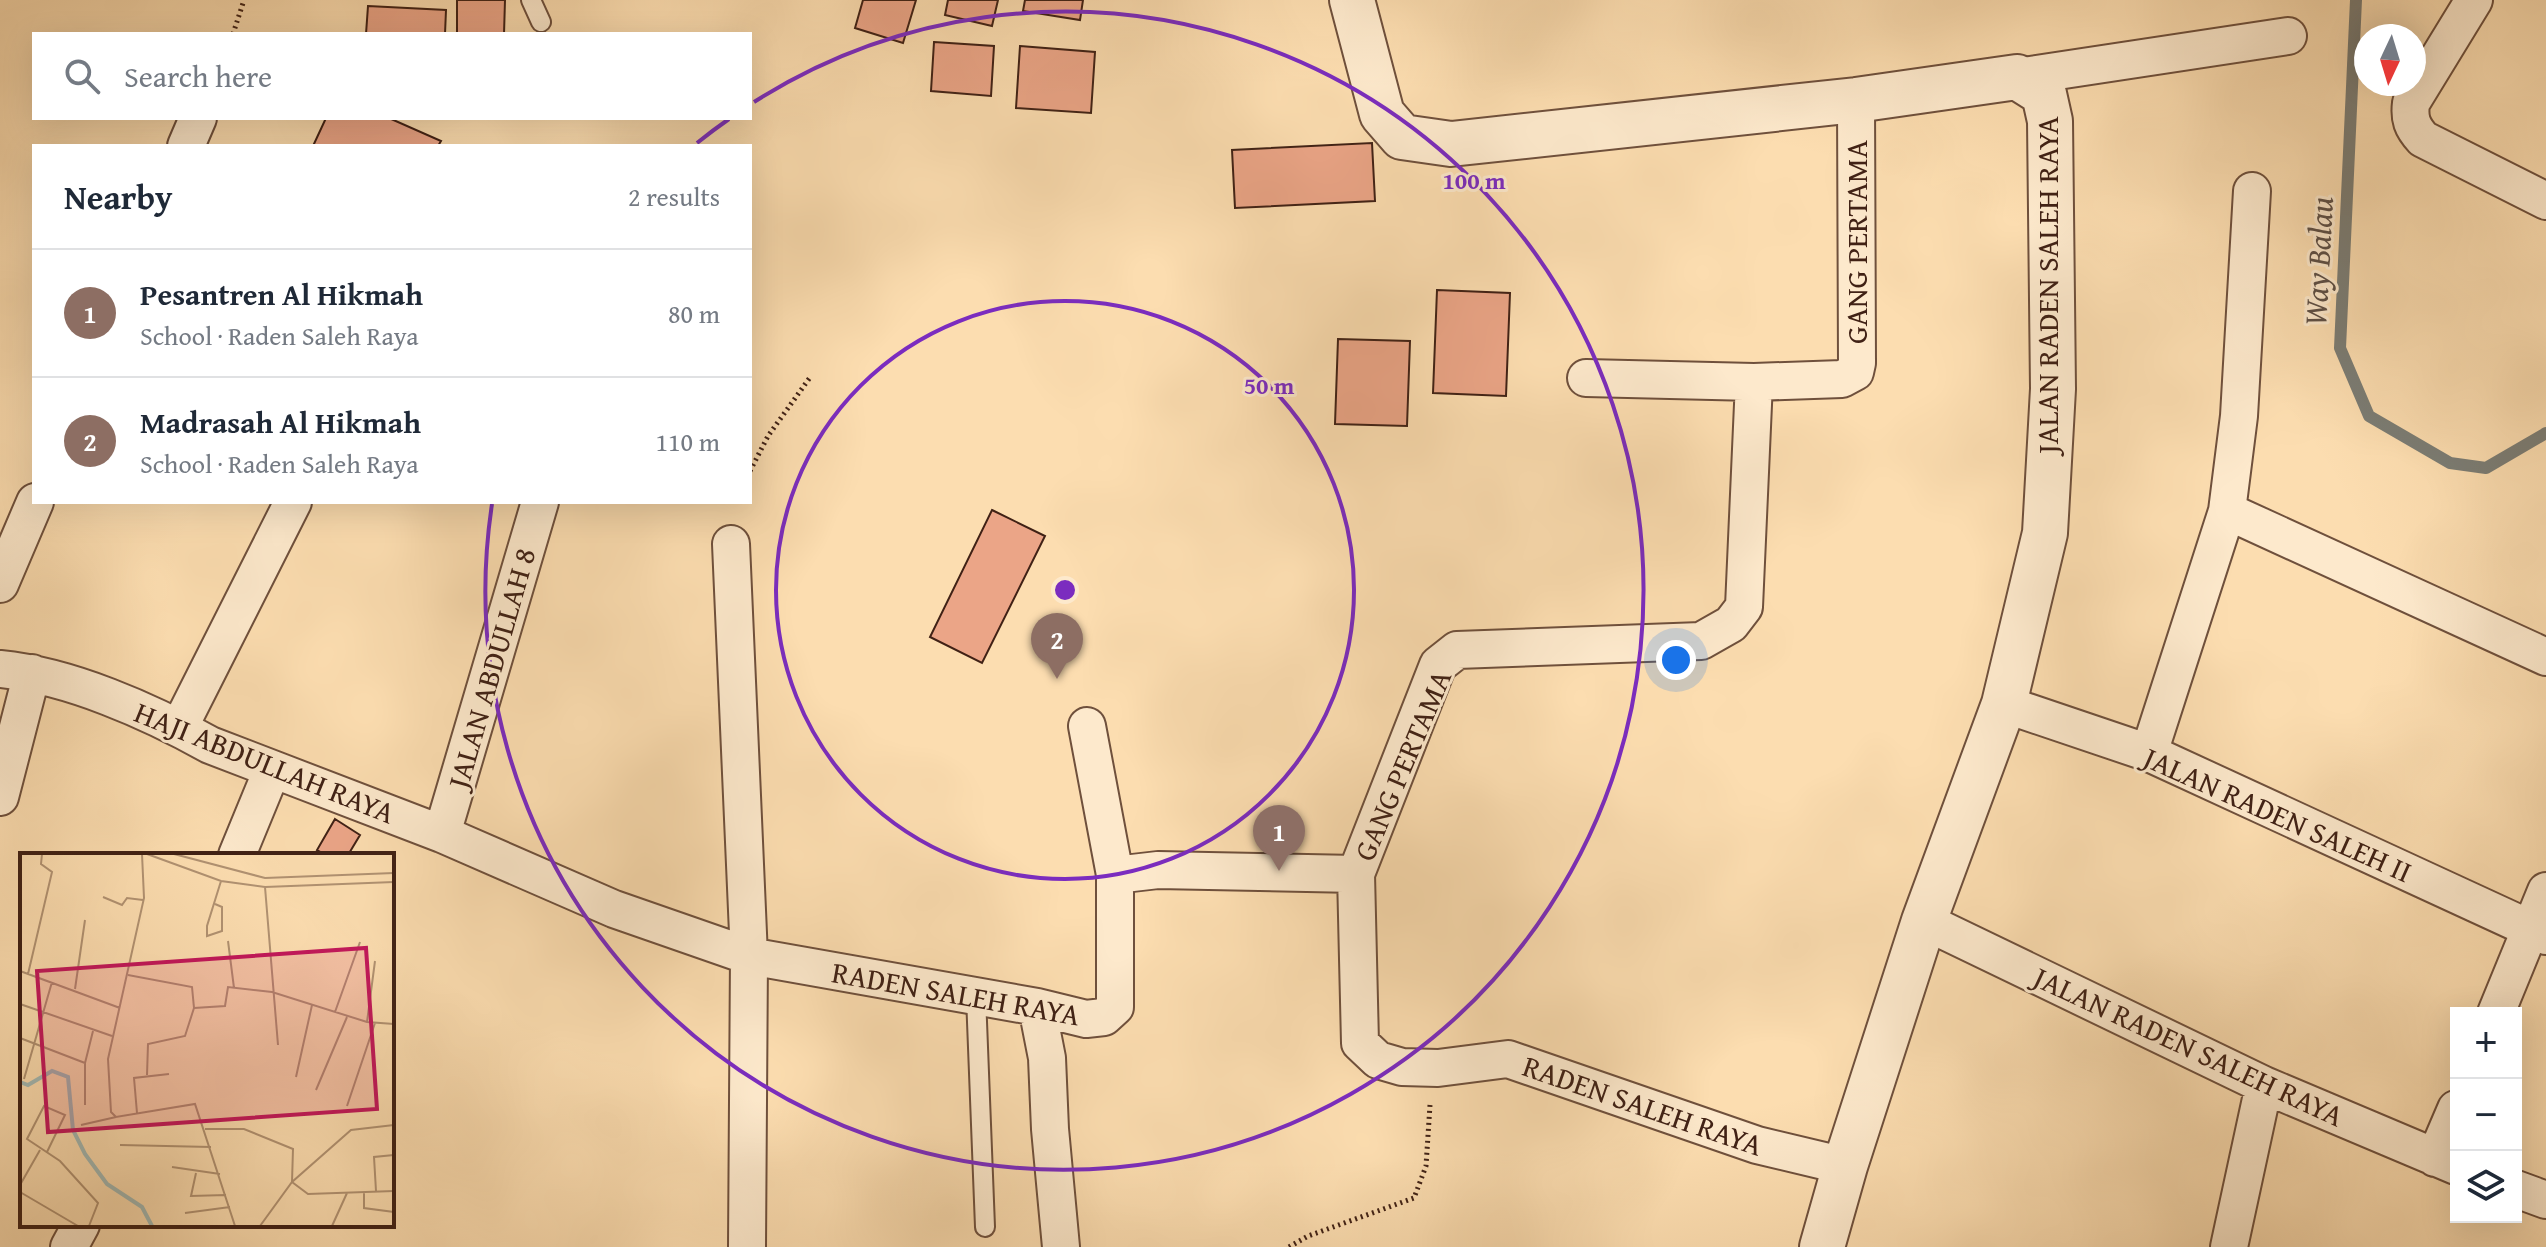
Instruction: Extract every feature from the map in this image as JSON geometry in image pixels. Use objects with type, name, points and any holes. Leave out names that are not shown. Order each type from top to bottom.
[{"type":"street","name":"JALAN RADEN SALEH RAYA","points":[[1352,0],[1382,114],[1402,137],[1451,144],[1856,100],[2017,77],[2044,94],[2050,121],[2053,389],[2045,533],[2004,704],[1924,921],[1822,1247]]},
{"type":"street","points":[[2474,0],[2411,103],[2409,118],[2423,139],[2546,201]]},
{"type":"street","points":[[2017,77],[2288,36]]},
{"type":"street","name":"GANG PERTAMA","points":[[1356,874],[1438,665],[1457,650],[1701,641],[1731,624],[1744,607],[1754,382],[1842,379],[1855,372],[1857,363],[1856,100]]},
{"type":"street","points":[[187,144],[197,120]]},
{"type":"street","points":[[2149,753],[2227,511],[2239,416],[2252,191]]},
{"type":"street","points":[[1586,378],[1754,382]]},
{"type":"street","points":[[0,584],[34,504]]},
{"type":"street","points":[[179,728],[292,504]]},
{"type":"street","name":"JALAN ABDULLAH 8","points":[[442,834],[539,504]]},
{"type":"street","points":[[2227,511],[2546,657]]},
{"type":"street","points":[[731,544],[749,956],[747,1247]]},
{"type":"street","points":[[0,797],[16,671]]},
{"type":"street","name":"HAJI ABDULLAH RAYA","points":[[16,671],[134,707],[210,745],[442,834],[614,909],[749,956]]},
{"type":"street","name":"JALAN RADEN SALEH II","points":[[2004,704],[2149,753],[2539,932]]},
{"type":"street","points":[[1087,726],[1115,875],[1158,870],[1356,874]]},
{"type":"street","points":[[238,853],[272,770]]},
{"type":"street","name":"RADEN SALEH RAYA","points":[[1356,874],[1360,1043],[1378,1060],[1402,1067],[1438,1068],[1508,1059],[1757,1145],[1845,1166]]},
{"type":"street","name":"RADEN SALEH RAYA","points":[[749,956],[1037,1007],[1086,1019],[1104,1017],[1115,1007],[1115,875]]},
{"type":"street","points":[[2499,1007],[2539,932],[2546,891]]},
{"type":"street","name":"JALAN RADEN SALEH RAYA","points":[[1924,921],[2264,1085],[2446,1162]]},
{"type":"street","points":[[1037,1007],[1047,1058],[1061,1247]]},
{"type":"street","points":[[2229,1247],[2264,1085]]},
{"type":"street","points":[[2446,1162],[2450,1141]]},
{"type":"street","points":[[2522,1191],[2546,1200]]},
{"type":"street","points":[[69,1247],[80,1227]]},
{"type":"lane","points":[[531,0],[541,22]]},
{"type":"lane","points":[[976,996],[985,1227]]},
{"type":"path","points":[[234,32],[244,0]]},
{"type":"path","points":[[752,467],[768,436],[811,376]]},
{"type":"path","points":[[1289,1247],[1308,1236],[1414,1198],[1426,1166],[1428,1118],[1438,1068]]},
{"type":"building","points":[[457,0],[505,0],[504,32],[457,32]]},
{"type":"building","points":[[863,0],[916,0],[903,43],[855,28]]},
{"type":"building","points":[[948,0],[998,0],[992,26],[945,15]]},
{"type":"building","points":[[1025,0],[1083,0],[1080,20],[1023,11]]},
{"type":"building","points":[[368,6],[446,10],[445,32],[366,32]]},
{"type":"building","points":[[934,42],[994,46],[991,96],[931,91]]},
{"type":"building","points":[[1020,46],[1095,52],[1091,113],[1016,108]]},
{"type":"building","points":[[325,120],[394,120],[441,141],[439,144],[314,144]]},
{"type":"building","points":[[1372,143],[1375,201],[1235,208],[1232,150]]},
{"type":"building","points":[[1437,290],[1510,293],[1506,396],[1433,393]]},
{"type":"building","points":[[1338,339],[1410,341],[1407,426],[1335,424]]},
{"type":"building","points":[[992,510],[1045,536],[982,663],[930,637]]},
{"type":"building","points":[[335,819],[360,835],[349,853],[322,853],[317,850]]},
{"type":"waterway","name":"Way Balau","points":[[2356,0],[2340,348],[2369,416],[2450,463],[2486,468],[2546,433]]},
{"type":"place","name":"Madrasah Al Hikmah","points":[[1057,679]]},
{"type":"place","name":"Pesantren Al Hikmah","points":[[1279,871]]}]
